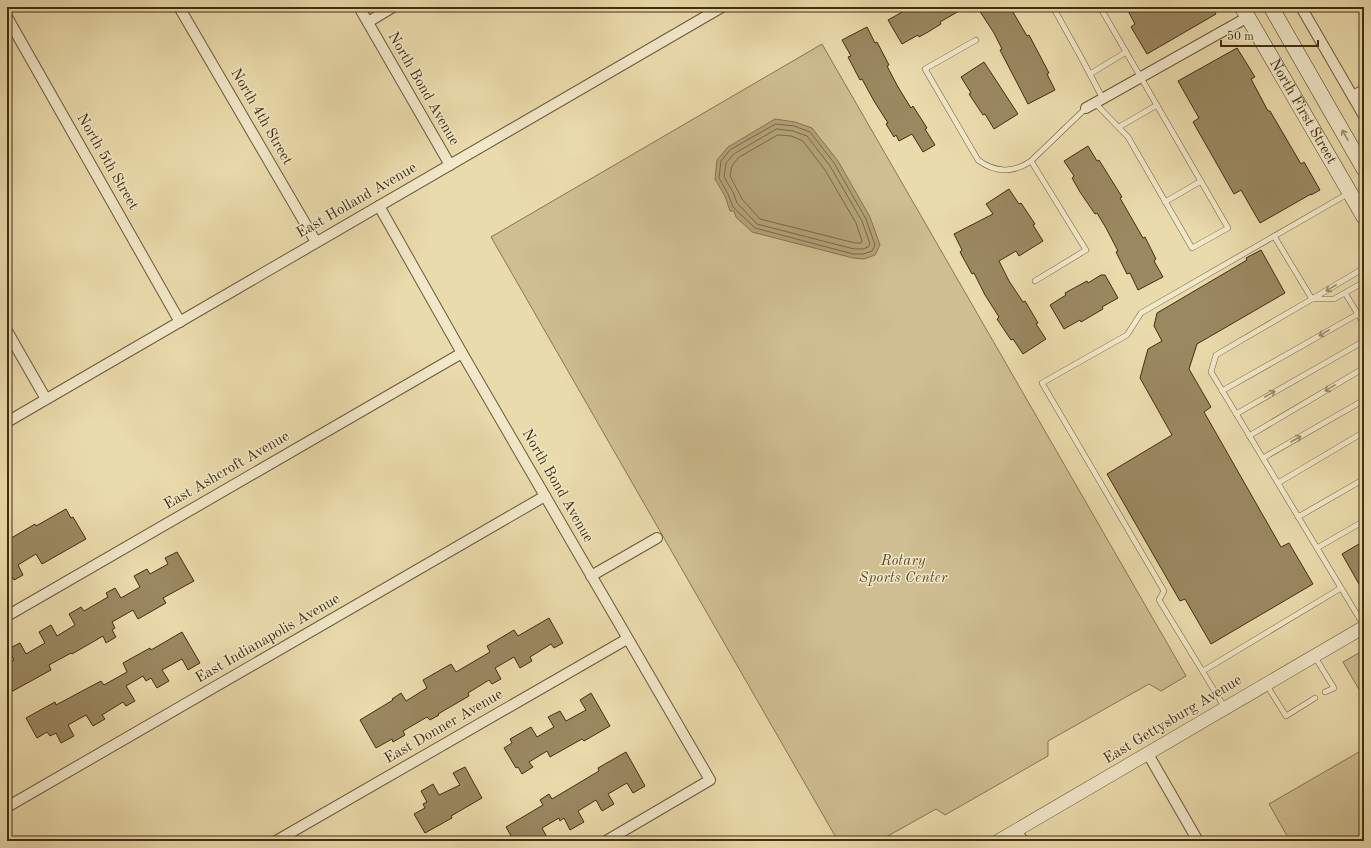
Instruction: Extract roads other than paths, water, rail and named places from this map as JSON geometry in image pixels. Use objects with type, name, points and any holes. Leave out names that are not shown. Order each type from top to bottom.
[{"type":"main road","name":"North First Street","points":[[1271,7],[1364,169]]},
{"type":"main road","name":"North First Street","points":[[1245,12],[1364,217]]},
{"type":"street","name":"North 4th Street","points":[[179,7],[316,242]]},
{"type":"street","name":"North Bond Avenue","points":[[359,7],[450,165]]},
{"type":"street","points":[[368,22],[393,7]]},
{"type":"street","name":"East Holland Avenue","points":[[7,422],[722,7]]},
{"type":"street","points":[[1301,7],[1364,116]]},
{"type":"street","points":[[1086,108],[1141,77],[1245,12]]},
{"type":"street","name":"North 5th Street","points":[[7,17],[180,322]]},
{"type":"street","points":[[1353,96],[1364,90]]},
{"type":"street","name":"North Bond Avenue","points":[[379,206],[462,353],[710,780],[606,841]]},
{"type":"street","points":[[7,331],[46,399]]},
{"type":"street","name":"East Ashcroft Avenue","points":[[7,616],[462,353]]},
{"type":"street","name":"East Indianapolis Avenue","points":[[7,807],[545,496]]},
{"type":"street","points":[[591,576],[657,538]]},
{"type":"street","name":"East Gettysburg Avenue","points":[[998,841],[1019,836],[1148,754],[1364,626]]},
{"type":"street","name":"East Donner Avenue","points":[[276,841],[627,639]]},
{"type":"street","points":[[1148,754],[1198,841]]},
{"type":"lane","points":[[1053,7],[1090,74],[1099,101],[1119,128],[1128,137],[1192,248],[1228,228],[1100,7]]},
{"type":"lane","points":[[976,40],[925,69],[978,160],[989,167],[1008,170],[1020,168],[1031,161],[1086,108]]},
{"type":"lane","points":[[1090,74],[1126,52]]},
{"type":"lane","points":[[1119,128],[1157,105]]},
{"type":"lane","points":[[1031,161],[1086,250],[1036,281]]},
{"type":"lane","points":[[1165,202],[1201,181]]},
{"type":"lane","points":[[1225,708],[1159,600],[1164,591],[1042,383],[1127,335],[1141,313],[1350,193]]},
{"type":"lane","points":[[1274,236],[1312,299]]},
{"type":"lane","points":[[1364,268],[1216,354],[1211,372],[1364,626]]},
{"type":"lane","points":[[1312,299],[1334,299],[1364,282]]},
{"type":"lane","points":[[1345,293],[1364,324]]},
{"type":"lane","points":[[1222,391],[1358,314]]},
{"type":"lane","points":[[1236,414],[1364,341]]},
{"type":"lane","points":[[1249,436],[1364,368]]},
{"type":"lane","points":[[1263,458],[1364,400]]},
{"type":"lane","points":[[1278,483],[1364,432]]},
{"type":"lane","points":[[1298,517],[1364,479]]},
{"type":"lane","points":[[1317,548],[1364,521]]},
{"type":"lane","points":[[1203,670],[1341,588]]},
{"type":"lane","points":[[1314,656],[1334,688],[1325,692]]},
{"type":"lane","points":[[1266,684],[1286,716],[1315,698]]},
{"type":"water","points":[[775,119],[795,122],[812,128],[838,161],[870,217],[880,245],[875,255],[864,259],[853,258],[752,232],[736,217],[734,211],[730,211],[725,196],[715,179],[717,160],[728,147]]},
{"type":"park label","name":"Rotary Sports Center","points":[[903,570]]}]
